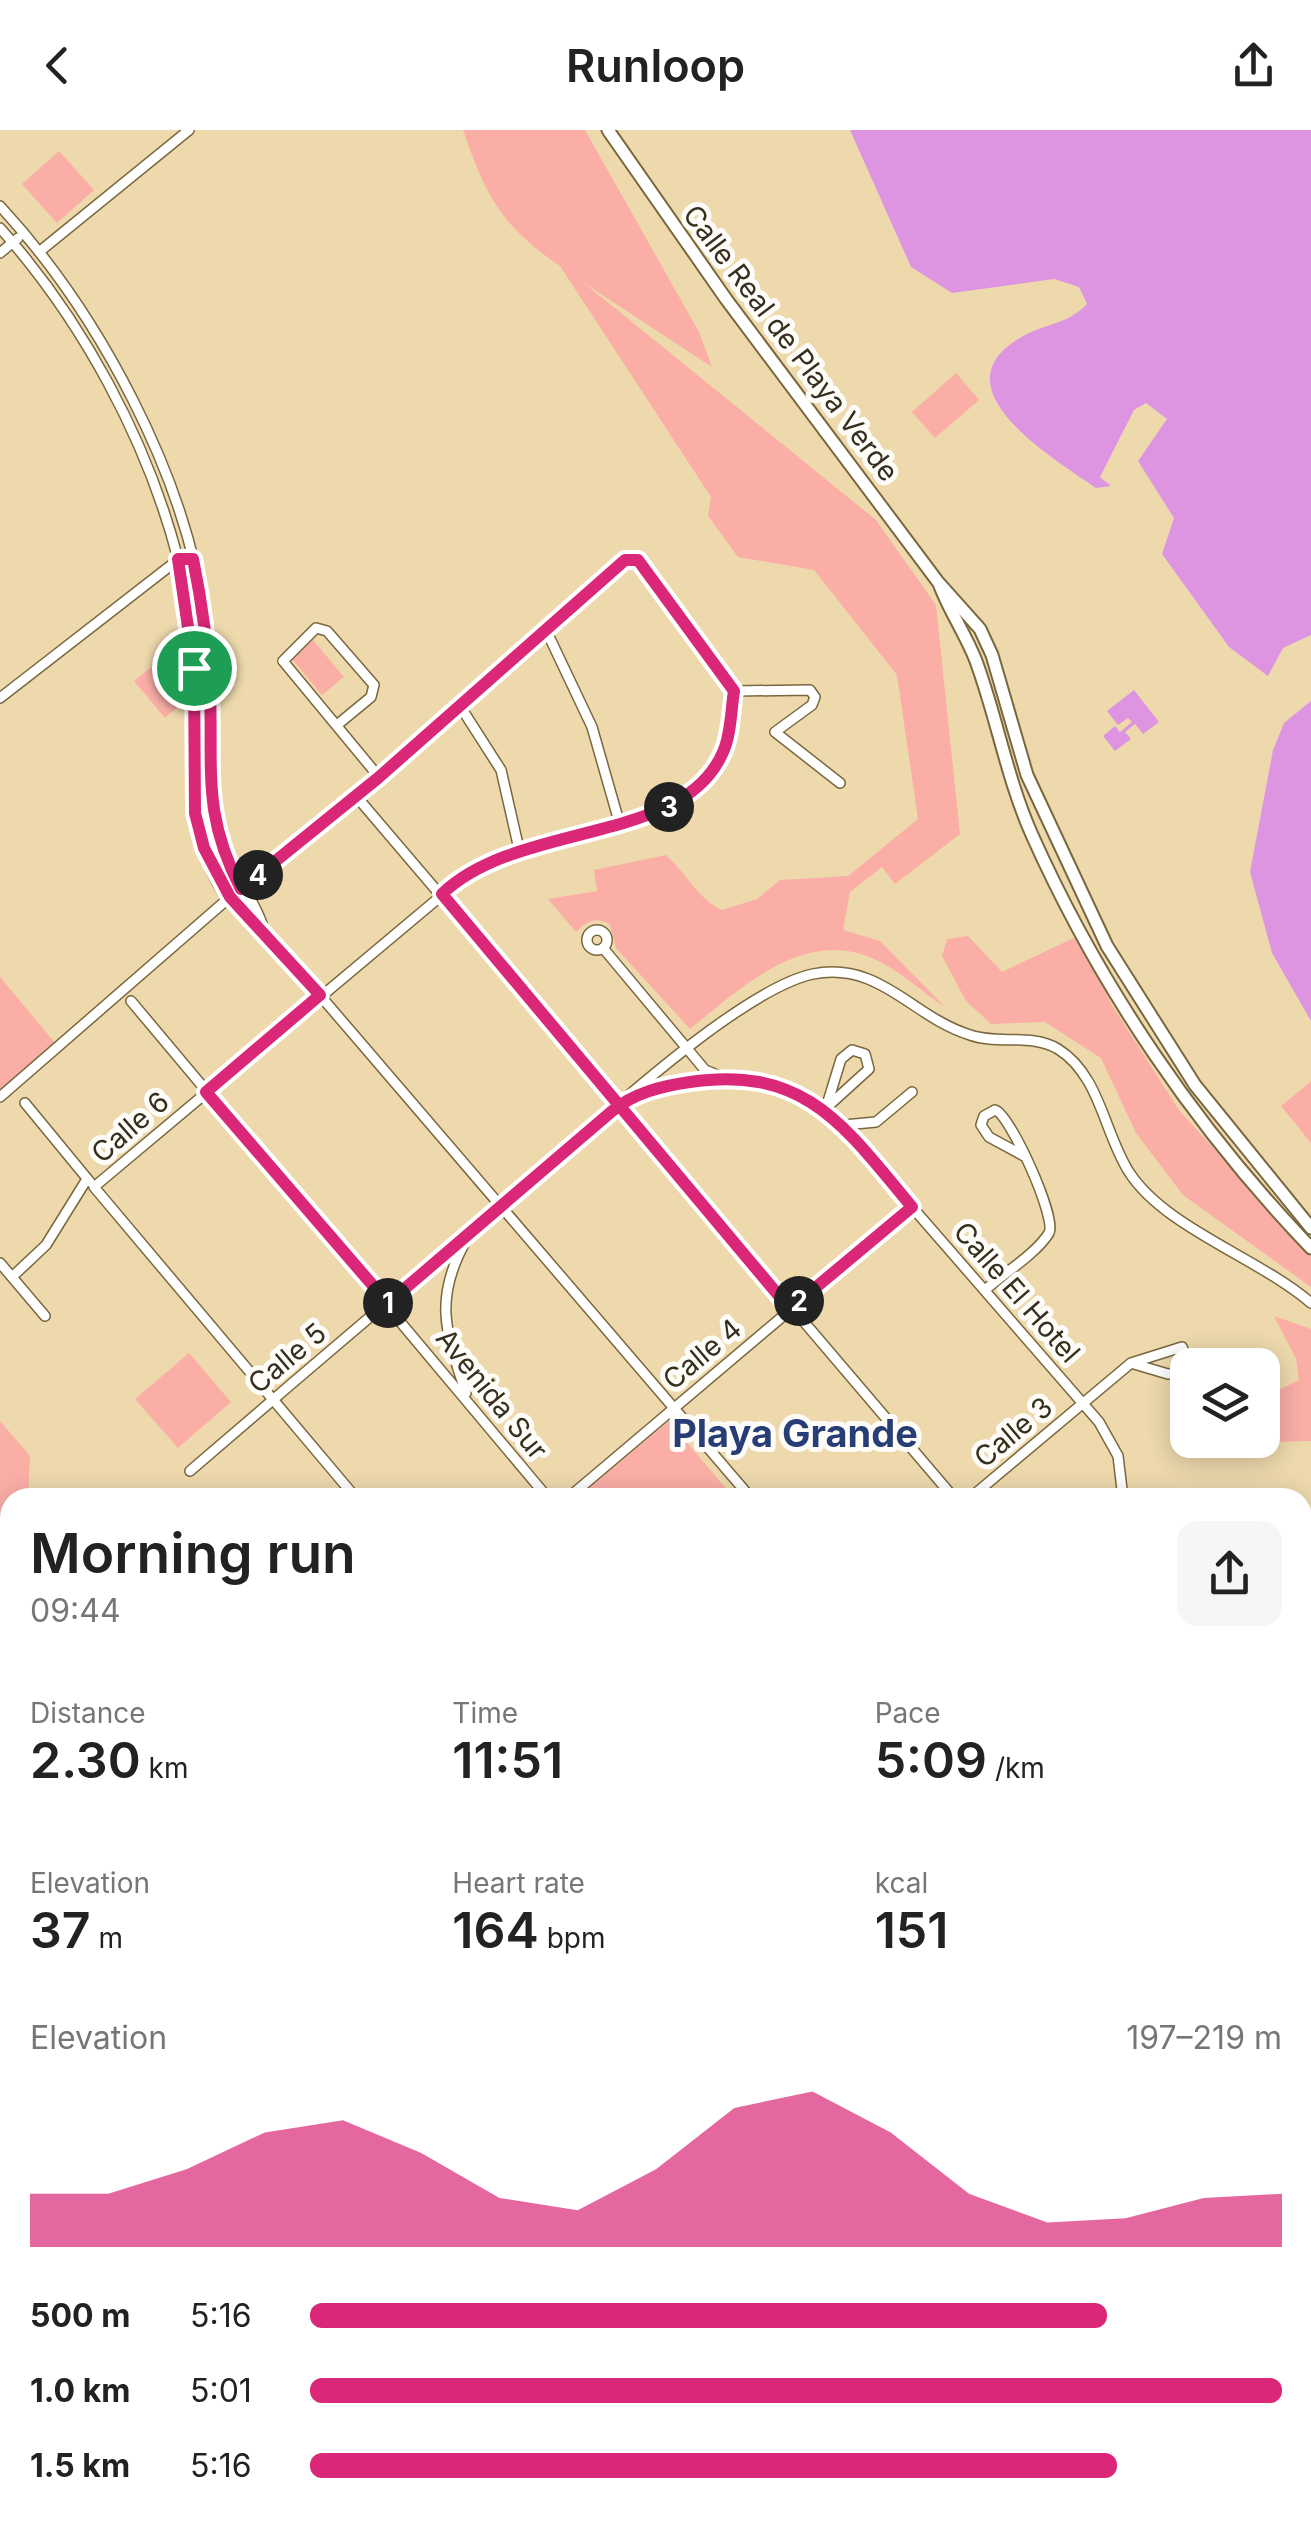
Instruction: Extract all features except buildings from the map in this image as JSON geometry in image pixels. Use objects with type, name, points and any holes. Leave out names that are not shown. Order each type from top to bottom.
[{"type":"street","points":[[39,252],[189,130]]},
{"type":"street","name":"Calle Real de Playa Verde","points":[[608,130],[726,299],[938,582],[971,617],[992,655],[1026,775],[1087,910],[1136,994],[1206,1100],[1311,1228]]},
{"type":"street","points":[[0,206],[39,252],[141,418],[174,498],[193,559],[208,650],[210,802],[215,832],[264,930]]},
{"type":"street","points":[[0,228],[14,242],[88,350],[128,424],[178,559],[192,641],[195,813],[211,866],[230,897],[264,930],[503,1204],[743,1488]]},
{"type":"street","points":[[0,253],[24,234]]},
{"type":"street","points":[[0,698],[178,559],[193,559]]},
{"type":"street","points":[[0,1097],[230,897],[378,778],[625,560],[638,560],[734,691],[810,690],[815,697],[812,705],[775,732],[840,783]]},
{"type":"street","name":"Calle Real de Playa Verde","points":[[938,582],[974,656],[1032,834],[1072,916],[1155,1054],[1194,1110],[1232,1161],[1311,1248]]},
{"type":"street","points":[[337,725],[371,697],[374,685],[327,631],[316,628],[282,660],[378,778]]},
{"type":"street","points":[[546,630],[592,727],[620,824]]},
{"type":"street","name":"Calle 6","points":[[348,1488],[91,1183],[472,870],[519,849],[665,810],[704,777],[723,752],[734,691]]},
{"type":"street","points":[[460,706],[501,770],[519,849]]},
{"type":"street","points":[[356,796],[945,1488]]},
{"type":"street","points":[[242,911],[251,904]]},
{"type":"street","points":[[1072,916],[1087,910]]},
{"type":"street","points":[[604,948],[705,1070],[726,1078]]},
{"type":"street","name":"Calle 5","points":[[190,1471],[688,1048],[783,986],[811,974],[840,971],[886,986],[959,1032],[990,1040],[1045,1043],[1080,1071],[1116,1150],[1140,1186],[1186,1222],[1278,1276],[1311,1303]]},
{"type":"street","points":[[1122,1001],[1136,994]]},
{"type":"street","name":"Avenida Sur","points":[[131,1001],[540,1488]]},
{"type":"street","points":[[1155,1054],[1170,1046]]},
{"type":"street","points":[[852,1050],[862,1051],[868,1058],[869,1069],[826,1108],[843,1056],[852,1050]]},
{"type":"street","name":"Calle El Hotel","points":[[626,1098],[682,1083],[726,1078],[786,1088],[826,1108],[1082,1402],[1118,1456],[1122,1488]]},
{"type":"street","points":[[844,1125],[876,1122],[912,1092]]},
{"type":"street","points":[[1194,1110],[1206,1100]]},
{"type":"street","points":[[12,1276],[46,1245],[91,1183],[25,1103]]},
{"type":"street","points":[[985,1290],[1045,1238],[1052,1226],[1024,1156],[1007,1117],[995,1110],[984,1116],[981,1125],[988,1137],[1024,1156]]},
{"type":"street","points":[[1232,1161],[1245,1151]]},
{"type":"street","points":[[1273,1208],[1284,1198]]},
{"type":"street","name":"Calle 4","points":[[580,1488],[912,1207]]},
{"type":"street","points":[[469,1402],[443,1320],[454,1262],[472,1231]]},
{"type":"street","points":[[0,1263],[45,1316]]},
{"type":"street","name":"Calle 3","points":[[982,1488],[1131,1363],[1170,1351]]},
{"type":"street","name":"Calle 3","points":[[1131,1363],[1170,1374]]},
{"type":"shaded area","points":[[463,130],[585,130],[699,332],[712,367],[584,283],[876,520],[936,605],[960,834],[895,884],[882,867],[850,892],[843,930],[880,941],[945,1007],[874,959],[848,951],[823,951],[798,956],[752,980],[690,1029],[616,948],[610,925],[592,921],[576,932],[548,899],[597,891],[594,870],[666,855],[699,893],[722,910],[757,899],[780,880],[848,876],[918,819],[897,675],[814,570],[738,557],[708,516],[711,497],[560,266],[523,237],[498,208]]},
{"type":"shaded area","points":[[850,130],[1311,130],[1311,635],[1283,648],[1268,676],[1229,647],[1162,554],[1174,518],[1138,461],[1167,419],[1146,403],[1134,410],[1100,477],[1111,486],[1096,488],[1028,438],[994,397],[990,375],[999,355],[1025,335],[1080,311],[1087,304],[1079,287],[1054,279],[952,293],[911,267]]},
{"type":"shaded area","points":[[59,151],[94,190],[57,223],[22,184]]},
{"type":"shaded area","points":[[956,373],[979,400],[935,438],[912,412]]},
{"type":"shaded area","points":[[313,640],[344,677],[322,695],[291,658]]},
{"type":"shaded area","points":[[153,666],[183,702],[165,718],[134,681]]},
{"type":"shaded area","points":[[1134,690],[1159,722],[1143,734],[1135,724],[1125,732],[1131,739],[1115,751],[1103,736],[1115,726],[1120,732],[1132,722],[1128,718],[1118,725],[1107,711]]},
{"type":"shaded area","points":[[1311,701],[1311,1021],[1272,953],[1250,872],[1273,750],[1284,723]]},
{"type":"shaded area","points":[[968,936],[1002,972],[1078,936],[1112,1005],[1179,1110],[1311,1257],[1311,1287],[1183,1195],[1136,1133],[1101,1058],[1045,1022],[991,1024],[966,1001],[942,956],[947,939]]},
{"type":"shaded area","points":[[0,977],[55,1043],[0,1089]]},
{"type":"shaded area","points":[[1311,1081],[1311,1143],[1281,1106]]},
{"type":"shaded area","points":[[1274,1316],[1311,1329],[1311,1441],[1280,1442],[1280,1390],[1299,1380],[1296,1359]]},
{"type":"shaded area","points":[[189,1353],[231,1402],[178,1448],[135,1399]]},
{"type":"shaded area","points":[[0,1421],[30,1456],[28,1488],[0,1488]]},
{"type":"shaded area","points":[[669,1421],[725,1488],[589,1488]]},
{"type":"district","name":"Playa Grande","points":[[795,1434]]},
{"type":"route","points":[[194,668],[189,611],[178,559],[193,559],[197,579],[210,686],[210,802],[215,832],[241,889],[378,778],[625,560],[638,560],[734,691],[723,752],[704,777],[665,810],[647,818],[519,849],[472,870],[442,894],[617,1106],[790,1309],[912,1207],[844,1125],[806,1096],[754,1079],[682,1083],[626,1098],[617,1106],[611,1112],[388,1303],[206,1092],[320,995],[230,897],[204,848],[194,796],[194,668]]}]
